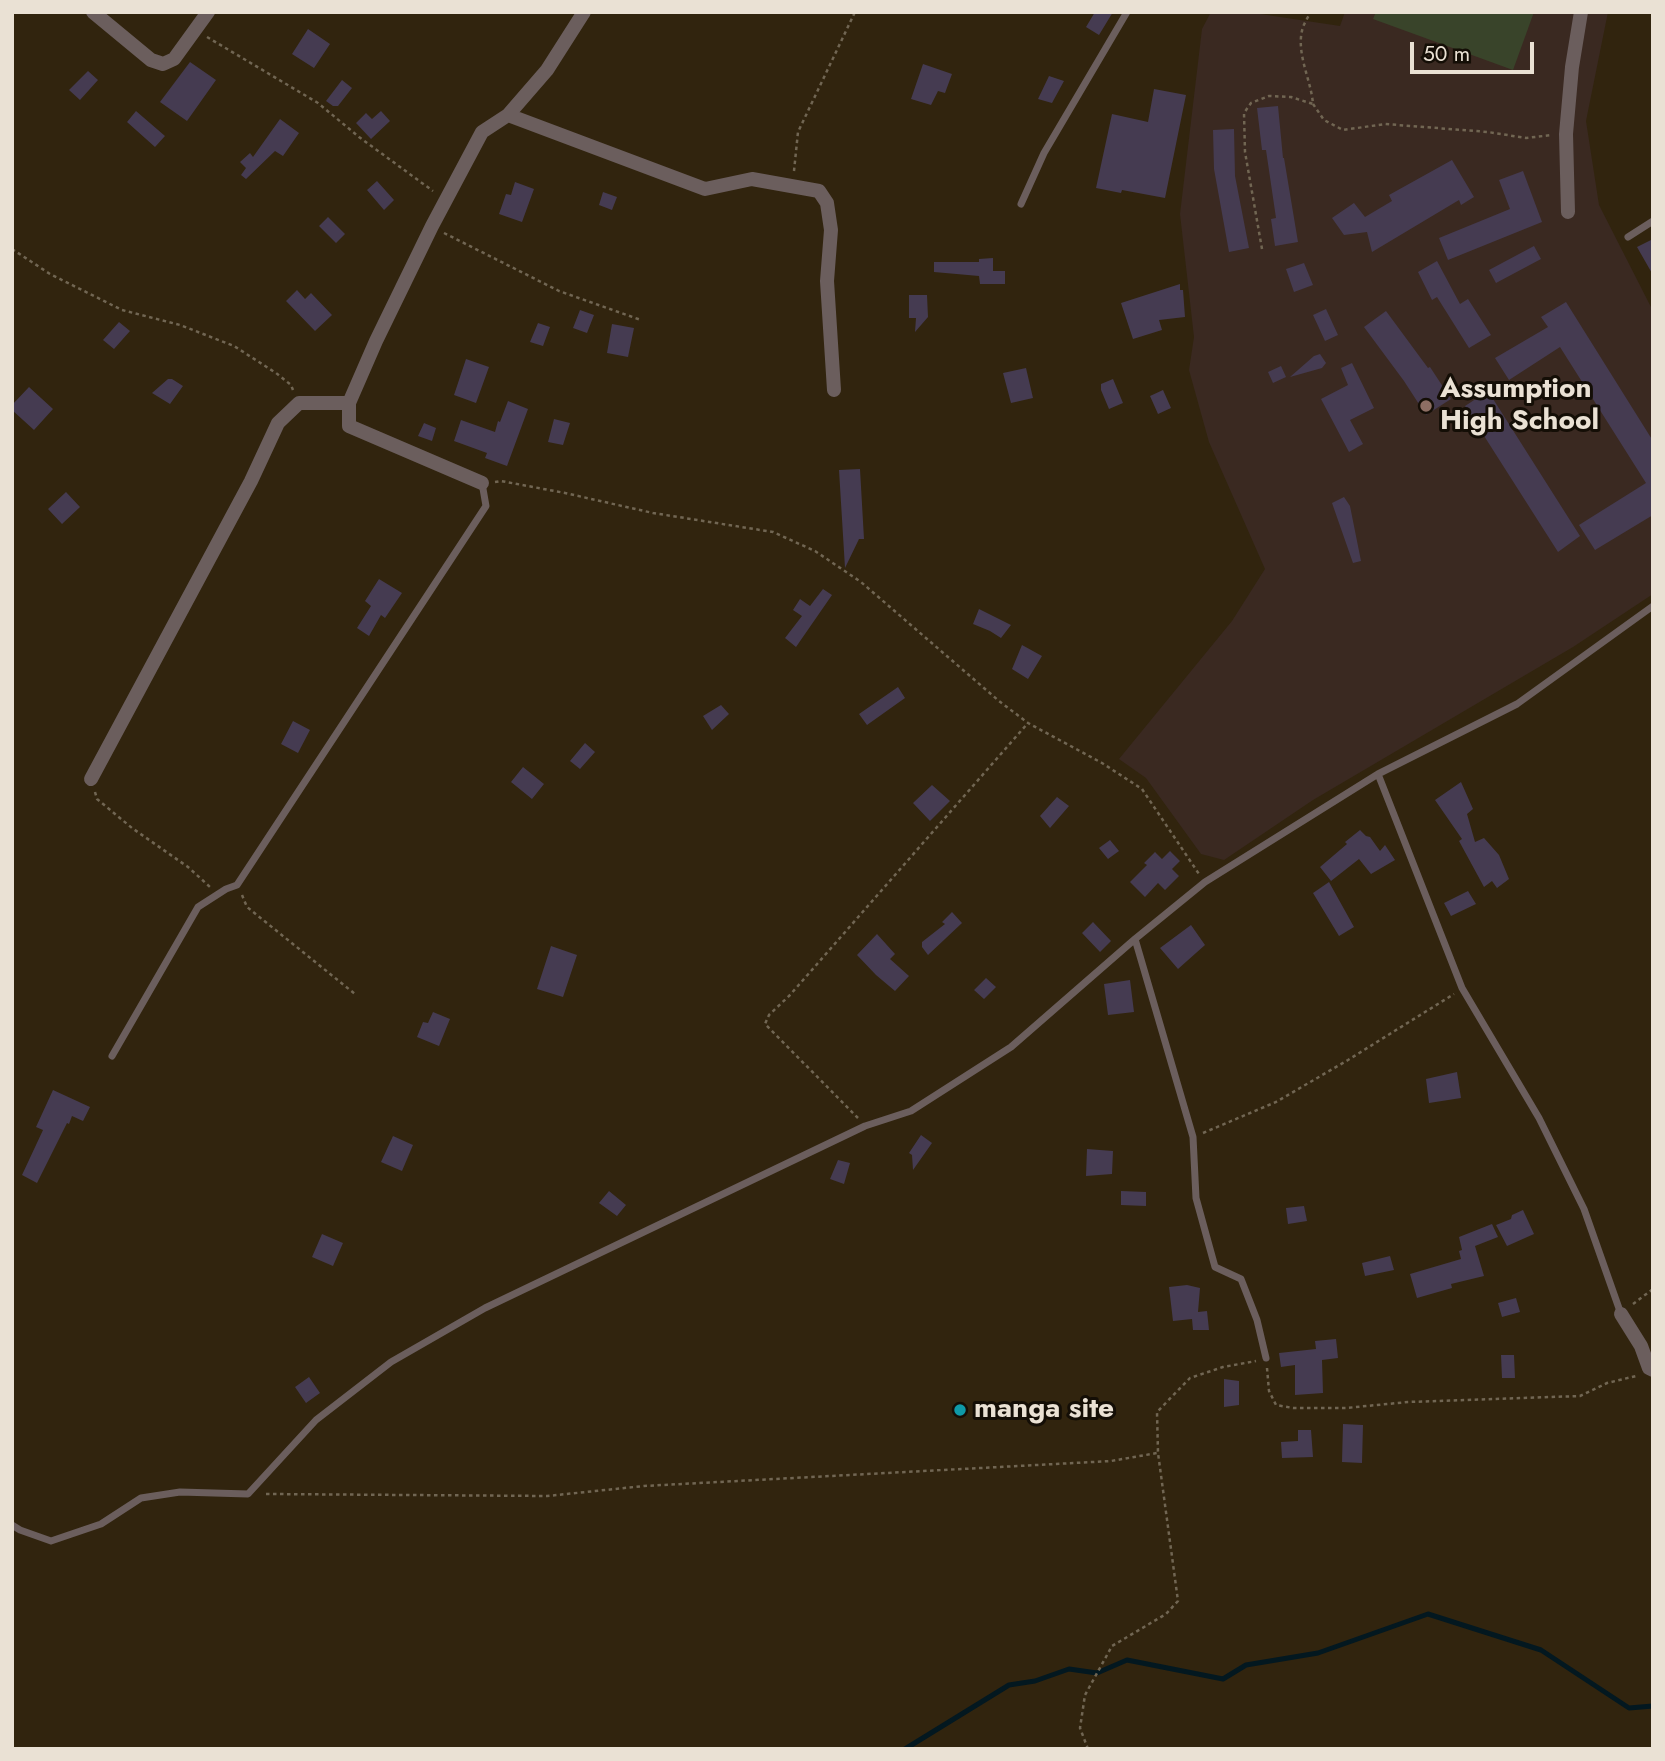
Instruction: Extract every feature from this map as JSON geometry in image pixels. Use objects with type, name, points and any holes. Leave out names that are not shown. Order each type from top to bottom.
[{"type":"street","points":[[93,12],[150,60],[163,64],[174,59],[208,12]]},
{"type":"street","points":[[482,483],[349,426],[349,404],[376,341],[432,226],[482,132],[508,116],[547,70],[584,12]]},
{"type":"street","points":[[1569,212],[1566,134],[1572,67],[1581,12]]},
{"type":"street","points":[[508,116],[705,189],[752,179],[819,191],[827,203],[831,230],[827,281],[834,390]]},
{"type":"street","points":[[91,779],[251,481],[278,423],[299,403],[349,404]]},
{"type":"street","points":[[1621,1314],[1641,1346],[1649,1368],[1646,1372]]},
{"type":"lane","points":[[1021,204],[1044,153],[1127,12]]},
{"type":"lane","points":[[1628,237],[1653,221]]},
{"type":"lane","points":[[112,1056],[198,907],[237,885],[486,506],[482,483]]},
{"type":"lane","points":[[12,1525],[51,1541],[101,1524],[141,1498],[180,1492],[248,1494],[316,1420],[391,1362],[485,1308],[865,1126],[911,1111],[1011,1047],[1205,882],[1378,774],[1517,704],[1653,607]]},
{"type":"lane","points":[[1378,774],[1462,988],[1539,1118],[1578,1197],[1621,1314]]},
{"type":"lane","points":[[1135,939],[1192,1137],[1196,1198],[1215,1267],[1241,1279],[1257,1320],[1266,1358]]},
{"type":"path","points":[[793,186],[798,132],[856,12]]},
{"type":"path","points":[[1311,12],[1303,28],[1301,51],[1313,104],[1324,120],[1343,130],[1385,124],[1488,132],[1527,138],[1566,134]]},
{"type":"path","points":[[195,30],[318,103],[359,137],[446,200]]},
{"type":"path","points":[[1262,249],[1245,152],[1244,113],[1251,103],[1269,96],[1291,97],[1313,104]]},
{"type":"path","points":[[432,226],[559,291],[641,320]]},
{"type":"path","points":[[12,249],[50,274],[122,310],[180,325],[234,345],[290,385],[299,403]]},
{"type":"path","points":[[482,483],[501,481],[653,513],[774,532],[816,551],[861,582],[1028,723],[1102,763],[1142,789],[1205,882]]},
{"type":"path","points":[[865,1126],[765,1024],[769,1015],[790,995],[1028,723]]},
{"type":"path","points":[[91,779],[97,799],[132,828],[188,867],[218,894]]},
{"type":"path","points":[[237,885],[247,906],[355,994]]},
{"type":"path","points":[[1192,1137],[1276,1102],[1462,988]]},
{"type":"path","points":[[1621,1314],[1653,1289]]},
{"type":"path","points":[[1088,1749],[1080,1728],[1085,1695],[1112,1646],[1166,1614],[1178,1601],[1158,1453],[1157,1412],[1190,1378],[1223,1367],[1266,1358],[1269,1391],[1276,1405],[1303,1409],[1460,1399],[1580,1396],[1607,1383],[1646,1372]]},
{"type":"path","points":[[248,1494],[547,1496],[644,1486],[1111,1461],[1158,1453]]},
{"type":"shaded area","name":"Assumption High School","points":[[1211,12],[1247,12],[1340,26],[1345,12],[1608,12],[1586,121],[1599,205],[1653,311],[1653,594],[1573,647],[1313,800],[1224,860],[1201,854],[1146,778],[1119,759],[1232,621],[1265,569],[1209,442],[1189,370],[1194,337],[1180,214],[1202,29]]},
{"type":"green space","points":[[1376,12],[1534,12],[1513,70],[1373,19]]},
{"type":"building","points":[[1095,12],[1113,12],[1099,35],[1086,27]]},
{"type":"building","points":[[308,29],[330,44],[314,68],[292,54]]},
{"type":"building","points":[[190,62],[216,80],[187,121],[160,102]]},
{"type":"building","points":[[923,64],[952,74],[945,93],[938,91],[931,105],[911,99]]},
{"type":"building","points":[[88,71],[98,80],[80,100],[69,90]]},
{"type":"building","points":[[1049,76],[1064,81],[1052,103],[1038,99]]},
{"type":"building","points":[[342,80],[352,88],[338,106],[333,106],[326,101]]},
{"type":"building","points":[[1154,89],[1186,95],[1165,198],[1096,188],[1112,114],[1148,122]]},
{"type":"building","points":[[1278,106],[1283,158],[1298,242],[1275,246],[1271,219],[1276,218],[1266,150],[1262,150],[1257,108]]},
{"type":"building","points":[[136,111],[165,136],[155,147],[127,122]]},
{"type":"building","points":[[381,111],[390,121],[371,139],[356,123],[366,113],[372,119]]},
{"type":"building","points":[[280,119],[299,133],[283,156],[275,151],[246,179],[241,175],[246,168],[240,162],[250,153],[253,157]]},
{"type":"building","points":[[1234,129],[1235,176],[1249,248],[1229,252],[1214,169],[1213,130]]},
{"type":"building","points":[[1452,160],[1474,197],[1461,205],[1459,200],[1372,252],[1367,232],[1344,235],[1332,218],[1354,203],[1365,217],[1392,201],[1389,195]]},
{"type":"building","points":[[1523,171],[1542,222],[1448,260],[1439,238],[1510,209],[1499,180]]},
{"type":"building","points":[[377,181],[394,200],[384,210],[367,190]]},
{"type":"building","points":[[515,182],[534,189],[522,222],[499,214],[506,194],[511,195]]},
{"type":"building","points":[[603,192],[617,197],[612,210],[599,205]]},
{"type":"building","points":[[328,217],[345,234],[336,243],[319,226]]},
{"type":"building","points":[[1653,239],[1653,275],[1637,247]]},
{"type":"building","points":[[1534,246],[1541,259],[1496,283],[1489,270]]},
{"type":"building","points":[[993,258],[993,271],[1005,271],[1005,284],[980,284],[979,276],[934,272],[934,262],[979,262],[979,259]]},
{"type":"building","points":[[1437,261],[1460,304],[1468,299],[1491,335],[1469,348],[1437,297],[1432,300],[1418,272]]},
{"type":"building","points":[[1304,263],[1313,285],[1294,292],[1286,269]]},
{"type":"building","points":[[1180,284],[1185,317],[1159,320],[1162,330],[1133,339],[1121,303]]},
{"type":"building","points":[[297,290],[305,299],[311,293],[332,315],[315,331],[286,301]]},
{"type":"building","points":[[909,295],[927,295],[928,317],[915,332],[916,318],[909,318]]},
{"type":"building","points":[[1566,302],[1653,441],[1653,515],[1595,550],[1579,525],[1646,483],[1560,347],[1509,380],[1495,358],[1548,327],[1541,317]]},
{"type":"building","points":[[1326,309],[1338,335],[1325,341],[1313,315]]},
{"type":"building","points":[[580,310],[594,315],[587,333],[573,328]]},
{"type":"building","points":[[1386,311],[1428,368],[1430,367],[1451,399],[1426,415],[1364,327]]},
{"type":"building","points":[[119,322],[130,331],[114,349],[103,340]]},
{"type":"building","points":[[538,323],[550,327],[543,346],[530,342]]},
{"type":"building","points":[[612,324],[634,328],[628,357],[607,353]]},
{"type":"building","points":[[1320,354],[1326,363],[1322,368],[1290,377],[1314,356]]},
{"type":"building","points":[[466,359],[489,367],[476,403],[454,395]]},
{"type":"building","points":[[1352,363],[1374,408],[1350,420],[1363,444],[1349,452],[1321,399],[1348,385],[1341,368]]},
{"type":"building","points":[[1281,366],[1286,377],[1273,383],[1268,372]]},
{"type":"building","points":[[1026,368],[1033,398],[1011,403],[1003,373]]},
{"type":"building","points":[[168,379],[183,386],[170,404],[152,393]]},
{"type":"building","points":[[1113,379],[1123,403],[1109,409],[1101,384]]},
{"type":"building","points":[[29,387],[53,409],[34,430],[12,410],[12,405]]},
{"type":"building","points":[[1163,390],[1171,408],[1158,414],[1150,396]]},
{"type":"building","points":[[1488,391],[1580,536],[1558,552],[1465,406]]},
{"type":"building","points":[[508,401],[528,409],[507,466],[485,458],[487,453],[454,441],[461,420],[495,432]]},
{"type":"building","points":[[554,419],[570,423],[563,445],[548,442]]},
{"type":"building","points":[[424,423],[436,428],[432,441],[418,436]]},
{"type":"building","points":[[860,469],[864,539],[859,539],[845,568],[839,470]]},
{"type":"building","points":[[66,492],[80,507],[62,524],[48,509]]},
{"type":"building","points":[[1344,497],[1350,506],[1361,561],[1353,563],[1332,503]]},
{"type":"building","points":[[379,579],[402,593],[385,618],[381,615],[369,636],[357,628],[371,606],[365,601]]},
{"type":"building","points":[[823,589],[832,595],[796,647],[785,638],[802,616],[793,610],[800,599],[810,606]]},
{"type":"building","points":[[979,609],[1011,625],[1001,638],[973,624]]},
{"type":"building","points":[[1022,645],[1042,656],[1028,679],[1012,669]]},
{"type":"building","points":[[898,687],[905,698],[867,725],[859,714]]},
{"type":"building","points":[[721,705],[729,714],[712,730],[703,716]]},
{"type":"building","points":[[293,721],[310,730],[298,753],[281,744]]},
{"type":"building","points":[[585,743],[595,752],[580,769],[570,761]]},
{"type":"building","points":[[523,767],[544,784],[532,799],[511,782]]},
{"type":"building","points":[[1461,782],[1473,809],[1467,814],[1475,842],[1484,838],[1499,855],[1509,879],[1497,888],[1492,881],[1484,887],[1459,841],[1462,839],[1435,800]]},
{"type":"building","points":[[932,785],[950,801],[930,821],[913,803]]},
{"type":"building","points":[[1057,797],[1069,806],[1050,828],[1040,816]]},
{"type":"building","points":[[1360,830],[1370,837],[1380,851],[1385,845],[1395,860],[1371,874],[1359,859],[1331,881],[1320,867]]},
{"type":"building","points":[[1110,840],[1119,851],[1108,859],[1099,848]]},
{"type":"building","points":[[1170,851],[1180,861],[1172,869],[1179,876],[1165,890],[1158,883],[1145,897],[1130,882],[1147,865],[1144,863],[1155,852],[1162,859]]},
{"type":"building","points":[[1329,882],[1354,927],[1339,936],[1313,893]]},
{"type":"building","points":[[1468,891],[1476,904],[1451,916],[1444,903]]},
{"type":"building","points":[[952,912],[962,923],[928,955],[922,942],[945,924],[942,922]]},
{"type":"building","points":[[1093,922],[1111,941],[1100,952],[1082,933]]},
{"type":"building","points":[[1191,925],[1205,945],[1178,969],[1160,948]]},
{"type":"building","points":[[877,934],[895,954],[890,959],[909,976],[895,991],[857,955]]},
{"type":"building","points":[[551,946],[577,955],[563,997],[537,989]]},
{"type":"building","points":[[986,978],[996,987],[984,999],[974,990]]},
{"type":"building","points":[[1130,980],[1134,1012],[1108,1015],[1104,984]]},
{"type":"building","points":[[433,1012],[450,1019],[439,1046],[417,1037],[423,1022],[428,1023]]},
{"type":"building","points":[[1457,1072],[1461,1098],[1429,1103],[1426,1079]]},
{"type":"building","points":[[53,1090],[90,1107],[83,1121],[72,1116],[69,1124],[67,1123],[37,1183],[22,1175],[43,1130],[36,1127]]},
{"type":"building","points":[[921,1135],[932,1143],[913,1170],[912,1155],[909,1153]]},
{"type":"building","points":[[393,1136],[413,1145],[402,1171],[381,1162]]},
{"type":"building","points":[[1087,1149],[1113,1151],[1112,1174],[1086,1176]]},
{"type":"building","points":[[838,1160],[850,1163],[844,1184],[830,1179]]},
{"type":"building","points":[[609,1191],[626,1205],[617,1216],[599,1203]]},
{"type":"building","points":[[1121,1191],[1146,1192],[1146,1206],[1121,1205]]},
{"type":"building","points":[[1304,1206],[1307,1221],[1288,1224],[1286,1208]]},
{"type":"building","points":[[1523,1210],[1534,1234],[1507,1246],[1496,1225]]},
{"type":"building","points":[[1492,1224],[1498,1237],[1475,1246],[1484,1276],[1451,1284],[1452,1288],[1417,1298],[1410,1274],[1461,1259],[1459,1237]]},
{"type":"building","points":[[322,1234],[343,1243],[333,1266],[312,1257]]},
{"type":"building","points":[[1390,1256],[1394,1270],[1365,1276],[1362,1263]]},
{"type":"building","points":[[1187,1285],[1200,1288],[1198,1312],[1207,1311],[1209,1330],[1193,1330],[1192,1319],[1173,1321],[1169,1287]]},
{"type":"building","points":[[1516,1298],[1520,1312],[1502,1317],[1498,1303]]},
{"type":"building","points":[[1336,1339],[1338,1358],[1322,1360],[1323,1393],[1295,1395],[1295,1365],[1281,1367],[1279,1353],[1316,1349],[1315,1341]]},
{"type":"building","points":[[1501,1355],[1514,1355],[1515,1378],[1502,1378]]},
{"type":"building","points":[[309,1377],[320,1393],[306,1403],[295,1387]]},
{"type":"building","points":[[1224,1379],[1239,1381],[1239,1405],[1224,1407]]},
{"type":"building","points":[[1343,1424],[1363,1425],[1362,1463],[1342,1462]]},
{"type":"building","points":[[1298,1430],[1311,1430],[1313,1457],[1282,1458],[1281,1442],[1298,1441]]},
{"type":"waterway","points":[[905,1749],[1009,1685],[1035,1681],[1069,1669],[1097,1673],[1127,1660],[1223,1679],[1246,1665],[1318,1653],[1428,1614],[1541,1650],[1629,1708],[1653,1706]]},
{"type":"place","name":"Assumption High School","points":[[1426,406]]},
{"type":"place","name":"manga site","points":[[960,1410]]}]
